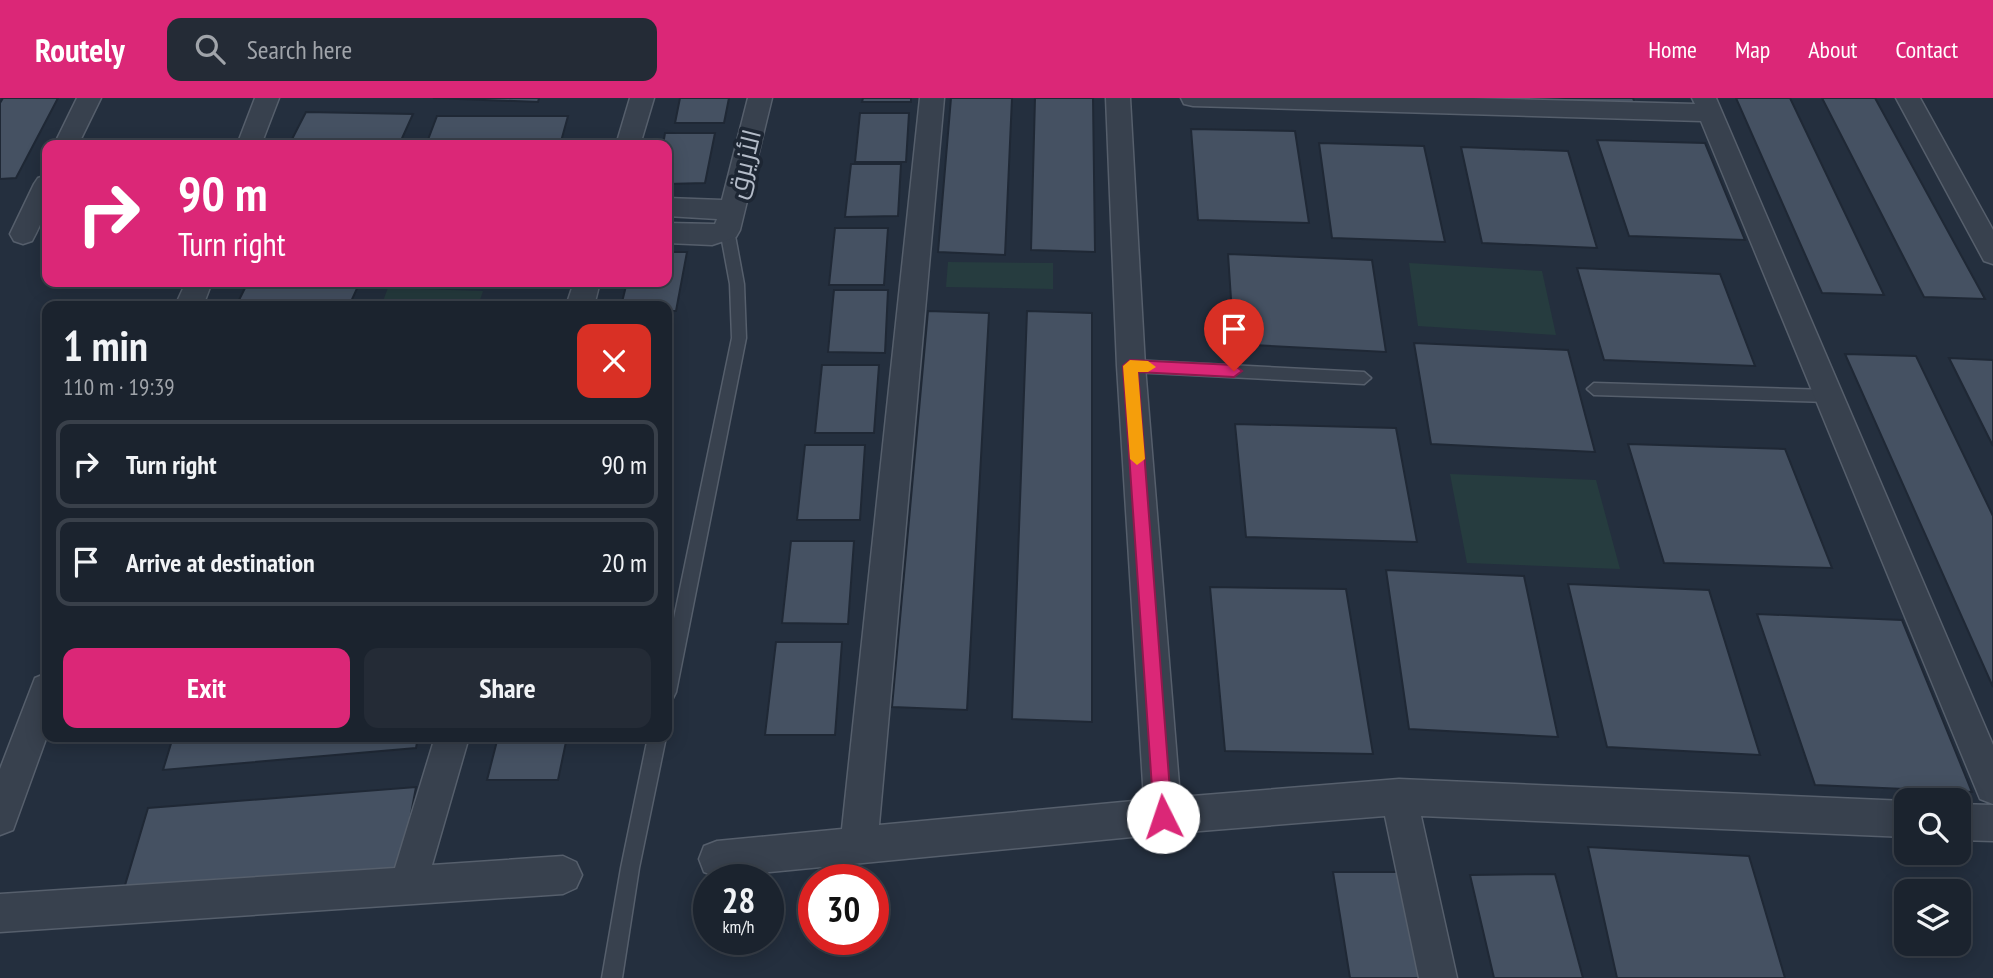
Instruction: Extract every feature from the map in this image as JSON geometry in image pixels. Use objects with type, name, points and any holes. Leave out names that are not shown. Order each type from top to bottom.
[{"type":"street","points":[[68,140],[89,98]]},
{"type":"street","points":[[251,140],[267,98]]},
{"type":"street","points":[[629,140],[642,98]]},
{"type":"street","name":"الأزيرق","points":[[730,220],[760,98]]},
{"type":"street","points":[[859,845],[932,98]]},
{"type":"street","points":[[1118,98],[1130,366],[1163,817]]},
{"type":"street","points":[[1193,98],[1707,106],[1993,787]]},
{"type":"street","points":[[1908,98],[1993,254]]},
{"type":"street","points":[[23,234],[42,194]]},
{"type":"street","points":[[672,208],[730,220]]},
{"type":"street","points":[[672,233],[712,235],[730,220]]},
{"type":"street","points":[[0,817],[42,703]]},
{"type":"street","points":[[408,885],[451,742]]},
{"type":"street","points":[[717,859],[1399,797],[1894,818]]},
{"type":"street","points":[[1399,797],[1438,978]]},
{"type":"street","points":[[1971,822],[1993,823]]},
{"type":"street","points":[[0,913],[564,875]]},
{"type":"lane","points":[[672,667],[739,338],[737,279],[730,220]]},
{"type":"lane","points":[[1130,366],[1364,378]]},
{"type":"lane","points":[[1594,389],[1829,396]]},
{"type":"lane","points":[[612,978],[630,868],[656,742]]},
{"type":"green space","points":[[948,262],[1053,263],[1053,289],[946,287]]},
{"type":"green space","points":[[1409,263],[1542,271],[1556,335],[1418,326]]},
{"type":"green space","points":[[388,288],[483,291],[480,301],[383,301]]},
{"type":"green space","points":[[1450,474],[1596,480],[1620,569],[1467,563]]},
{"type":"building","points":[[3,98],[58,98],[16,178],[0,179],[0,103]]},
{"type":"building","points":[[433,98],[539,98],[538,102]]},
{"type":"building","points":[[680,98],[729,98],[724,123],[675,123]]},
{"type":"building","points":[[863,98],[911,98],[911,102],[862,102]]},
{"type":"building","points":[[951,98],[1012,98],[1005,255],[938,252]]},
{"type":"building","points":[[1035,98],[1093,98],[1095,252],[1031,250]]},
{"type":"building","points":[[1525,98],[1633,98],[1636,107],[1527,102]]},
{"type":"building","points":[[1736,98],[1790,98],[1884,295],[1822,293]]},
{"type":"building","points":[[1822,98],[1875,98],[1985,299],[1924,297]]},
{"type":"building","points":[[306,112],[413,114],[401,140],[292,140]]},
{"type":"building","points":[[860,113],[909,113],[906,162],[855,162]]},
{"type":"building","points":[[437,116],[568,116],[561,140],[428,140]]},
{"type":"building","points":[[1191,129],[1295,131],[1309,223],[1198,220]]},
{"type":"building","points":[[665,133],[715,133],[705,183],[672,184],[672,140],[664,140]]},
{"type":"building","points":[[1597,140],[1705,143],[1745,240],[1629,236]]},
{"type":"building","points":[[1319,143],[1424,146],[1445,242],[1332,238]]},
{"type":"building","points":[[1461,147],[1568,151],[1597,248],[1482,243]]},
{"type":"building","points":[[851,164],[901,164],[898,216],[845,217]]},
{"type":"building","points":[[835,228],[888,228],[884,285],[829,285]]},
{"type":"building","points":[[672,252],[687,252],[676,311],[672,311],[672,301],[622,301],[626,287],[672,287]]},
{"type":"building","points":[[1228,254],[1372,260],[1386,352],[1234,344]]},
{"type":"building","points":[[1577,268],[1720,274],[1755,366],[1604,360]]},
{"type":"building","points":[[246,287],[358,287],[351,301],[238,301]]},
{"type":"building","points":[[834,290],[888,290],[885,353],[828,352]]},
{"type":"building","points":[[928,311],[989,313],[967,710],[892,707]]},
{"type":"building","points":[[1027,311],[1092,313],[1092,722],[1012,719]]},
{"type":"building","points":[[1414,343],[1568,350],[1595,452],[1431,444]]},
{"type":"building","points":[[1845,354],[1916,356],[1993,516],[1993,687]]},
{"type":"building","points":[[1949,358],[1993,360],[1993,446]]},
{"type":"building","points":[[822,365],[879,365],[874,433],[815,433]]},
{"type":"building","points":[[1235,424],[1396,428],[1417,542],[1246,537]]},
{"type":"building","points":[[1628,444],[1785,449],[1832,568],[1664,563]]},
{"type":"building","points":[[805,445],[865,445],[860,520],[797,520]]},
{"type":"building","points":[[791,541],[854,541],[848,624],[782,623]]},
{"type":"building","points":[[1386,570],[1524,576],[1558,737],[1409,729]]},
{"type":"building","points":[[1568,584],[1709,590],[1760,755],[1607,747]]},
{"type":"building","points":[[1210,587],[1346,589],[1373,754],[1225,751]]},
{"type":"building","points":[[1757,614],[1902,620],[1970,788],[1815,785]]},
{"type":"building","points":[[776,642],[842,642],[835,735],[765,735]]},
{"type":"building","points":[[171,742],[417,742],[416,748],[163,770]]},
{"type":"building","points":[[497,742],[566,742],[558,780],[487,780]]},
{"type":"building","points":[[416,787],[401,868],[123,892],[148,808]]},
{"type":"building","points":[[1588,847],[1749,856],[1785,978],[1617,978]]},
{"type":"building","points":[[1333,872],[1407,872],[1427,978],[1350,978]]},
{"type":"building","points":[[1555,874],[1583,978],[1494,978],[1470,875]]},
{"type":"slow traffic","points":[[1137,459],[1130,366],[1148,367]]},
{"type":"route","points":[[1163,817],[1130,366],[1234,371]]}]
